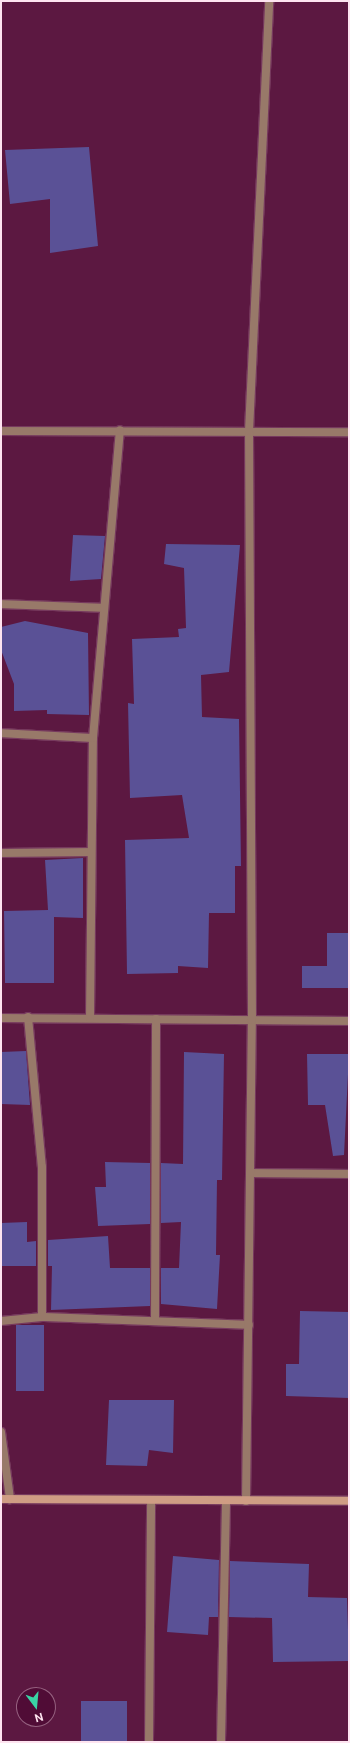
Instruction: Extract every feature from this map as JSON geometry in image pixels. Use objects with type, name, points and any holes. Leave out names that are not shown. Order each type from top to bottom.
[{"type":"street","points":[[246,1501],[252,1020],[249,431],[268,1]]},
{"type":"street","points":[[90,1018],[90,852],[93,738],[120,430]]},
{"type":"street","points":[[1,431],[120,430],[349,432]]},
{"type":"street","points":[[1,604],[104,608]]},
{"type":"street","points":[[1,733],[93,738]]},
{"type":"street","points":[[1,853],[90,852]]},
{"type":"street","points":[[1,1018],[28,1017],[349,1021]]},
{"type":"street","points":[[28,1017],[42,1167],[42,1317]]},
{"type":"street","points":[[155,1319],[156,1019]]},
{"type":"street","points":[[250,1173],[349,1174]]},
{"type":"street","points":[[1,1321],[42,1317],[155,1319],[249,1325]]},
{"type":"street","points":[[1,1432],[10,1499]]},
{"type":"street","points":[[1,1499],[151,1503],[349,1501]]},
{"type":"street","points":[[221,1742],[226,1502]]},
{"type":"street","points":[[149,1742],[151,1503]]},
{"type":"building","points":[[89,147],[98,246],[50,253],[50,199],[10,204],[5,150]]},
{"type":"building","points":[[73,535],[105,536],[101,579],[70,581]]},
{"type":"building","points":[[166,544],[240,545],[229,672],[201,675],[202,717],[239,719],[241,866],[235,866],[235,913],[209,913],[208,968],[178,966],[178,973],[127,974],[125,840],[189,838],[182,795],[130,798],[128,703],[134,704],[132,639],[179,637],[178,629],[186,628],[184,568],[164,564]]},
{"type":"building","points":[[25,621],[88,633],[89,715],[47,714],[47,710],[14,711],[14,684],[1,650],[1,627]]},
{"type":"building","points":[[83,858],[83,918],[54,917],[54,983],[5,983],[4,911],[48,910],[45,860]]},
{"type":"building","points":[[327,933],[349,933],[349,988],[302,988],[302,966],[327,966]]},
{"type":"building","points":[[26,1051],[30,1105],[1,1104],[1,1052]]},
{"type":"building","points":[[184,1052],[224,1054],[222,1180],[217,1180],[216,1255],[220,1255],[217,1309],[161,1304],[161,1268],[179,1268],[181,1222],[161,1223],[161,1163],[183,1164]]},
{"type":"building","points":[[307,1054],[349,1054],[344,1155],[333,1156],[325,1105],[308,1105]]},
{"type":"building","points":[[105,1162],[150,1163],[150,1224],[98,1226],[95,1187],[106,1187]]},
{"type":"building","points":[[27,1222],[27,1242],[36,1241],[36,1266],[1,1266],[1,1223]]},
{"type":"building","points":[[108,1236],[110,1268],[150,1268],[150,1306],[51,1310],[52,1266],[48,1266],[48,1240]]},
{"type":"building","points":[[300,1311],[349,1312],[349,1398],[286,1396],[286,1364],[299,1364]]},
{"type":"building","points":[[16,1325],[44,1325],[44,1391],[16,1391]]},
{"type":"building","points":[[109,1400],[174,1400],[173,1453],[149,1450],[147,1466],[106,1465]]},
{"type":"building","points":[[173,1556],[219,1560],[218,1617],[209,1617],[208,1635],[167,1632]]},
{"type":"building","points":[[230,1561],[309,1564],[308,1597],[347,1598],[349,1661],[273,1662],[272,1618],[229,1617]]},
{"type":"building","points":[[81,1701],[127,1701],[127,1742],[81,1742]]}]
